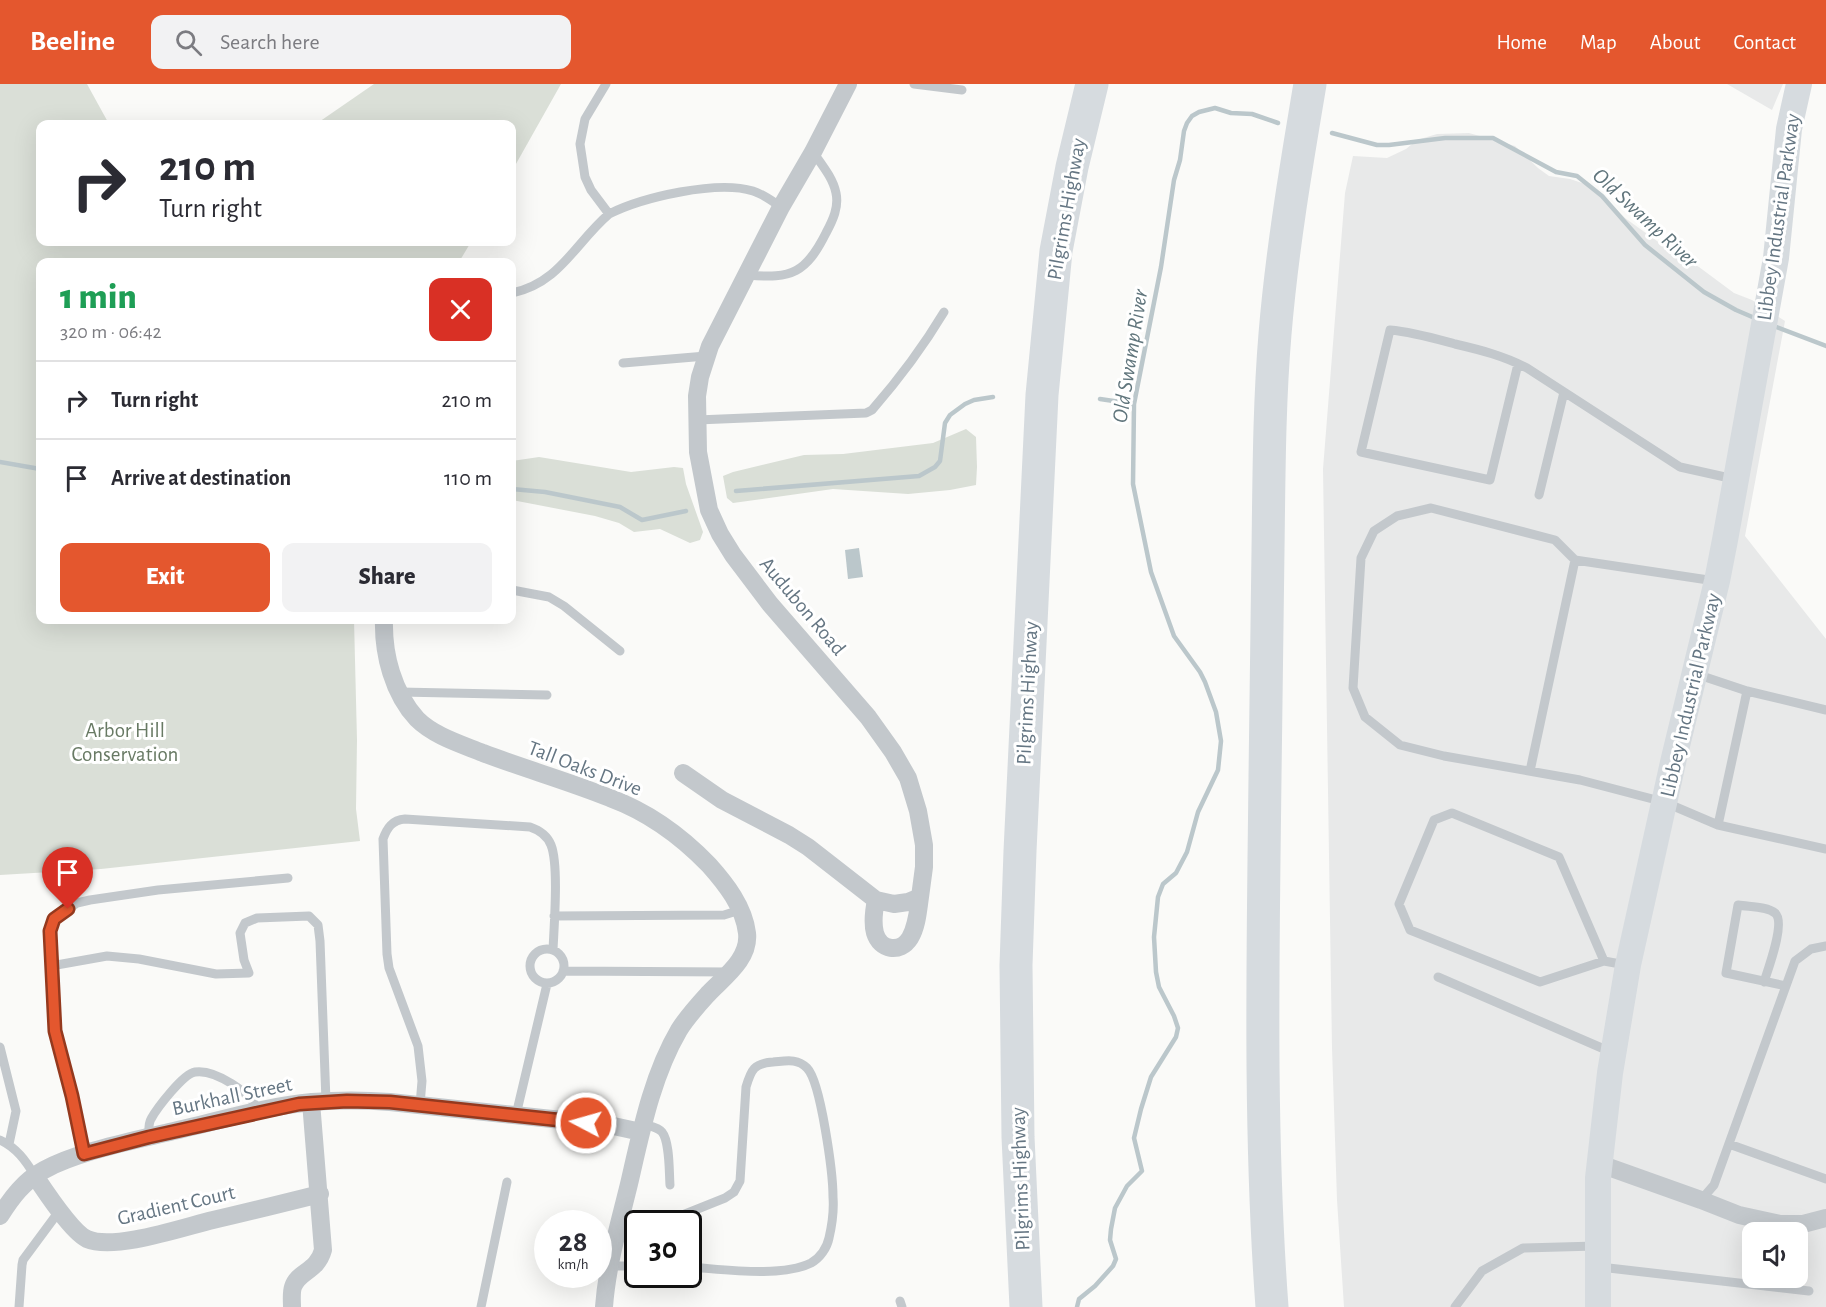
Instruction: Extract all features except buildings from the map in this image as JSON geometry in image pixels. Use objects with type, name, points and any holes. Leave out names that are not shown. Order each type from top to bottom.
[{"type":"highway","name":"Pilgrims Highway","points":[[1026,1307],[1018,1137],[1016,965],[1042,395],[1059,232],[1078,138],[1092,84]]},
{"type":"highway","points":[[1272,1307],[1266,1183],[1264,1031],[1269,452],[1274,344],[1280,278],[1310,84]]},
{"type":"street","name":"Audubon Road","points":[[848,84],[781,207],[706,356],[698,396],[698,452],[709,510],[720,534],[770,604],[868,717],[908,778],[918,811],[924,845],[924,867],[914,930],[904,945],[889,949],[882,944],[875,933],[873,924],[876,900]]},
{"type":"street","name":"Libbey Industrial Parkway","points":[[1598,1307],[1598,1178],[1613,1053],[1616,963],[1664,802],[1717,581],[1769,296],[1780,225],[1789,129],[1798,84]]},
{"type":"street","name":"Tall Oaks Drive","points":[[384,624],[388,662],[408,707],[419,720],[452,741],[610,798],[666,827],[690,846],[717,873],[734,897],[746,925],[746,945],[738,962],[693,1011],[680,1030],[660,1072],[643,1128],[612,1253]]},
{"type":"street","points":[[683,773],[722,800],[808,847],[876,900],[894,904],[920,897]]},
{"type":"street","name":"Burkhall Street","points":[[0,1216],[18,1191],[35,1176],[84,1154],[259,1112],[319,1102],[368,1101],[420,1105],[643,1128]]},
{"type":"street","points":[[292,1307],[293,1285],[316,1264],[321,1255],[323,1242],[319,1102]]},
{"type":"street","points":[[1600,1164],[1739,1215],[1780,1224],[1803,1224],[1826,1218]]},
{"type":"street","name":"Gradient Court","points":[[35,1176],[46,1194],[78,1233],[84,1238],[99,1242],[134,1239],[320,1194]]},
{"type":"street","name":"Tall Oaks Drive","points":[[604,1307],[606,1288]]},
{"type":"lane","points":[[606,84],[585,119],[580,144],[585,177],[591,190],[609,214]]},
{"type":"lane","points":[[914,84],[962,90]]},
{"type":"lane","points":[[748,275],[770,277],[790,273],[809,262],[816,253],[834,218],[837,204],[833,183],[813,152]]},
{"type":"lane","points":[[516,292],[547,279],[609,214],[623,208],[673,193],[715,188],[752,191],[781,207]]},
{"type":"lane","points":[[697,420],[866,413],[872,410],[900,377],[925,344],[944,312]]},
{"type":"lane","points":[[1518,364],[1490,480],[1361,452],[1390,330],[1412,332],[1504,357],[1518,364],[1564,392],[1680,467],[1736,480]]},
{"type":"lane","points":[[623,363],[706,356]]},
{"type":"lane","points":[[1539,495],[1564,392]]},
{"type":"lane","points":[[1717,581],[1575,561],[1555,540],[1431,508],[1397,516],[1374,531],[1361,558],[1353,688],[1365,717],[1400,745],[1444,756],[1580,780],[1664,802],[1718,825],[1826,849]]},
{"type":"lane","points":[[1530,771],[1575,561]]},
{"type":"lane","points":[[516,591],[549,597],[564,606],[620,651]]},
{"type":"lane","points":[[1695,674],[1747,691],[1826,710]]},
{"type":"lane","points":[[1718,825],[1747,691]]},
{"type":"lane","points":[[400,692],[547,695]]},
{"type":"lane","points":[[1452,813],[1559,857],[1616,963],[1540,982],[1410,930],[1399,904],[1434,820],[1452,813]]},
{"type":"lane","points":[[420,1105],[422,1081],[418,1047],[389,968],[387,954],[383,839],[388,827],[398,819],[405,819],[530,827],[538,830],[545,836],[552,848],[553,950]]},
{"type":"lane","points":[[84,1154],[55,1031],[50,938],[54,919],[77,903],[90,900],[158,890],[288,878]]},
{"type":"lane","points":[[1764,982],[1778,933],[1779,917],[1768,910],[1738,905],[1726,973],[1764,982],[1786,987]]},
{"type":"lane","points":[[554,916],[724,915],[740,910]]},
{"type":"lane","points":[[51,966],[107,956],[139,959],[216,974],[249,974],[244,960],[240,933],[245,923],[257,918],[309,916],[318,925],[320,940],[319,1102]]},
{"type":"lane","points":[[1701,1200],[1714,1185],[1795,961],[1811,949],[1826,946]]},
{"type":"lane","points":[[544,949],[553,950],[562,963],[563,971],[560,978],[554,982],[547,984],[538,982],[530,963],[536,952],[544,949]]},
{"type":"lane","points":[[563,971],[730,972]]},
{"type":"lane","points":[[1438,977],[1613,1053]]},
{"type":"lane","points":[[516,1115],[547,984]]},
{"type":"lane","points":[[0,1047],[16,1111],[4,1142],[26,1161],[35,1176]]},
{"type":"lane","points":[[695,1210],[725,1198],[734,1192],[740,1181],[746,1087],[755,1067],[764,1062],[795,1060],[806,1066],[813,1074],[827,1140],[834,1197],[829,1240],[820,1256],[810,1263],[784,1269],[757,1271],[702,1268]]},
{"type":"lane","points":[[149,1137],[151,1119],[179,1083],[192,1073],[205,1072],[231,1084],[253,1101],[259,1112]]},
{"type":"lane","points":[[643,1128],[658,1129],[664,1137],[670,1185]]},
{"type":"lane","points":[[1729,1144],[1826,1179]]},
{"type":"lane","points":[[481,1307],[507,1182]]},
{"type":"lane","points":[[19,1307],[23,1260],[60,1210]]},
{"type":"lane","points":[[620,1219],[624,1220]]},
{"type":"lane","points":[[1455,1307],[1482,1271],[1523,1248],[1597,1257],[1809,1291]]},
{"type":"shaded area","points":[[1727,84],[1783,84],[1772,110]]},
{"type":"shaded area","points":[[1469,133],[1515,146],[1549,176],[1588,185],[1625,218],[1675,254],[1699,267],[1734,293],[1752,300],[1785,321],[1745,536],[1826,639],[1826,1307],[1344,1307],[1337,1200],[1332,1048],[1323,469],[1345,193],[1353,156],[1387,158],[1406,149],[1417,140],[1437,134]]},
{"type":"shaded area","points":[[859,548],[863,577],[848,579],[845,550]]},
{"type":"green space","name":"Arbor Hill Conservation","points":[[0,84],[87,84],[107,120],[36,120],[36,246],[469,246],[461,258],[36,258],[36,624],[354,624],[356,809],[360,841],[101,869],[0,875]]},
{"type":"green space","points":[[374,84],[561,84],[516,164],[516,120],[322,120]]},
{"type":"green space","points":[[966,429],[976,437],[976,485],[908,494],[833,489],[733,503],[727,498],[723,476],[733,472],[804,455],[843,454],[933,443]]},
{"type":"green space","points":[[539,457],[631,472],[683,468],[686,484],[703,532],[700,540],[690,543],[660,529],[634,532],[619,523],[595,516],[516,501],[516,460]]},
{"type":"waterway","name":"Old Swamp River","points":[[1077,1307],[1079,1299],[1095,1286],[1113,1266],[1116,1259],[1110,1240],[1115,1208],[1127,1186],[1142,1171],[1134,1138],[1141,1109],[1151,1077],[1176,1037],[1178,1028],[1159,987],[1156,972],[1154,937],[1158,897],[1163,884],[1176,873],[1187,852],[1198,812],[1218,770],[1221,741],[1216,712],[1205,682],[1174,636],[1151,572],[1133,484],[1134,404],[1161,267],[1174,180],[1187,123],[1199,112],[1215,108],[1231,113],[1252,114],[1278,123]]},
{"type":"waterway","name":"Old Swamp River","points":[[1332,133],[1377,145],[1445,138],[1493,138],[1556,172],[1577,176],[1602,196],[1645,245],[1704,292],[1757,319]]},
{"type":"waterway","name":"Old Swamp River","points":[[1771,325],[1826,346]]},
{"type":"waterway","points":[[736,491],[919,476],[935,467],[940,461],[945,423],[950,415],[974,400],[993,397]]},
{"type":"waterway","points":[[1100,399],[1134,404]]},
{"type":"waterway","points":[[0,462],[36,468]]},
{"type":"waterway","points":[[516,489],[545,492],[620,507],[642,520],[686,511]]},
{"type":"route","points":[[68,909],[54,919],[50,931],[55,1031],[84,1154],[127,1142],[312,1102],[390,1102],[586,1123]]}]
